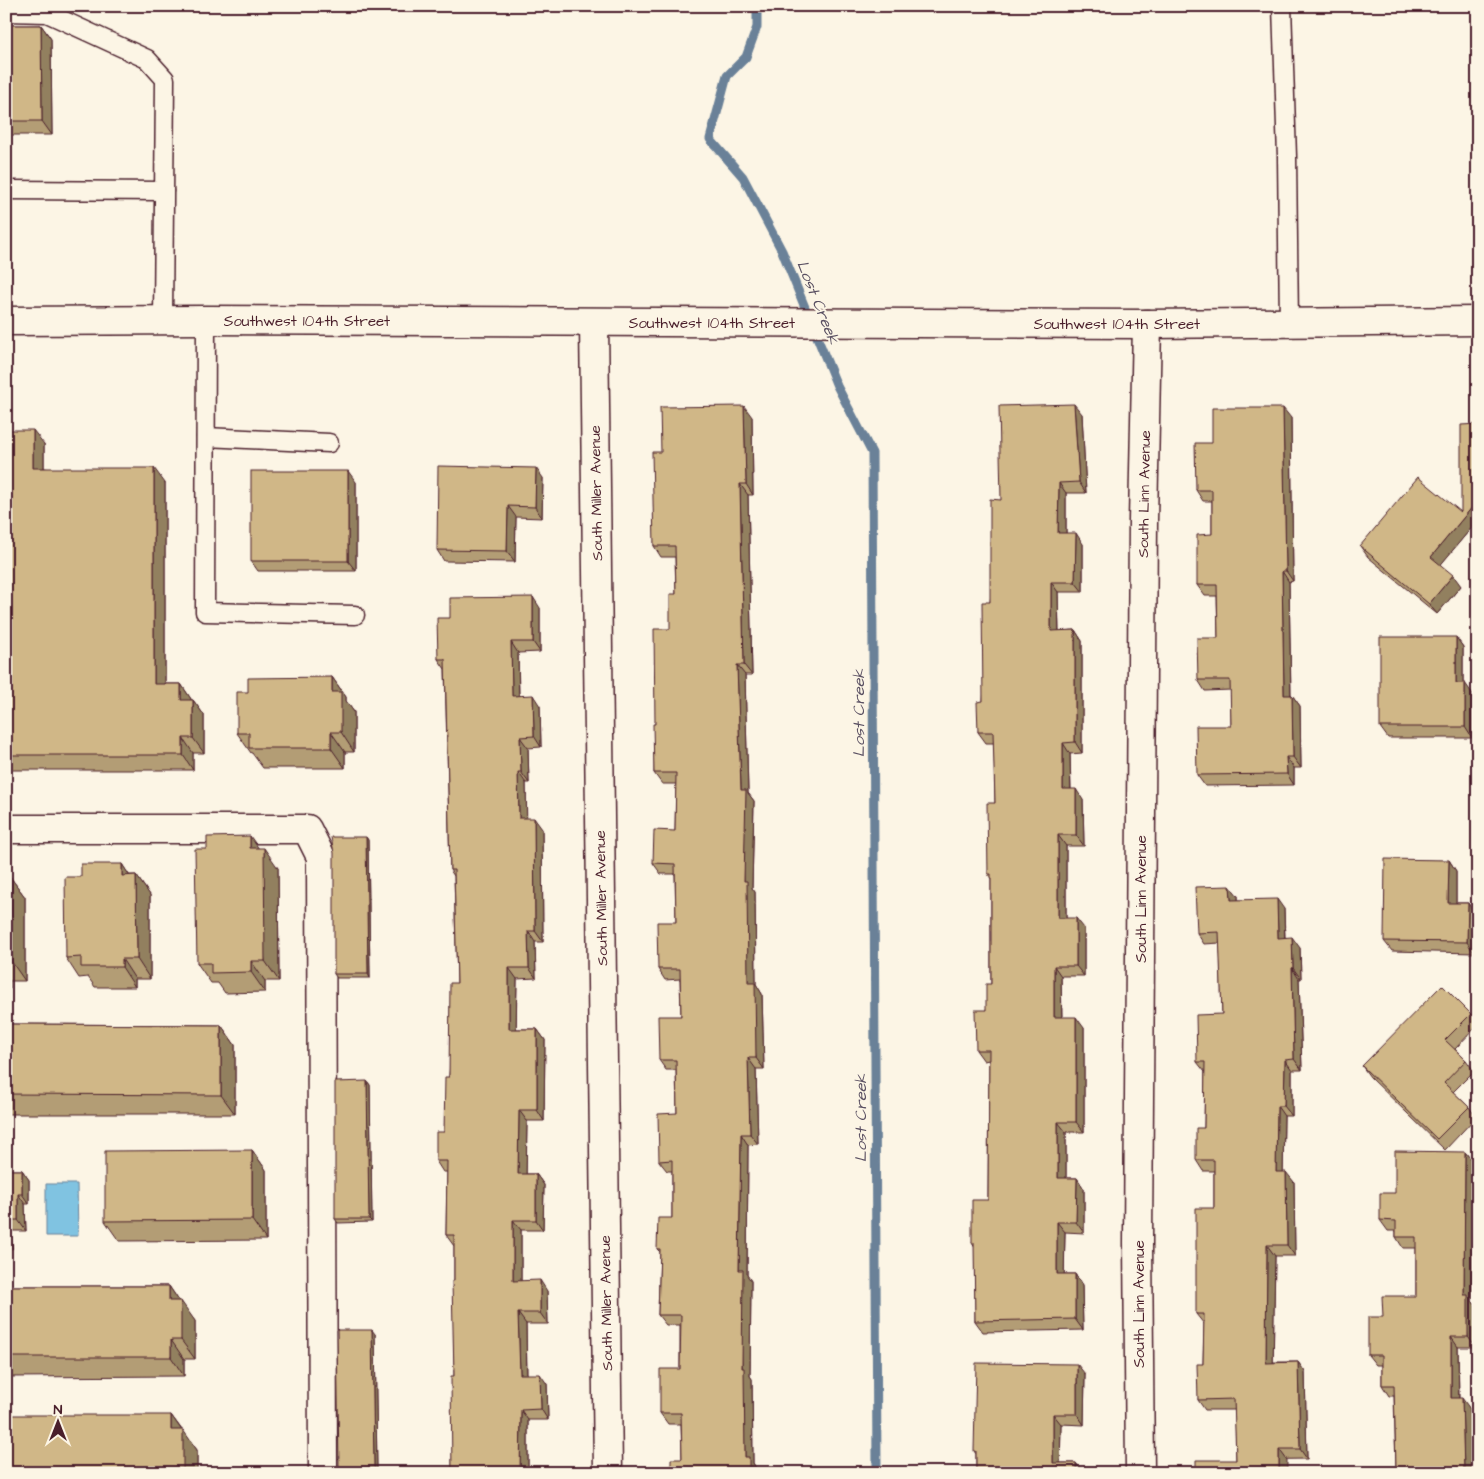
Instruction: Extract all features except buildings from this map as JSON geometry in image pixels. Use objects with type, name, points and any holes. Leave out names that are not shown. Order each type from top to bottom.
[{"type":"street","name":"Southwest 104th Street","points":[[6,321],[206,320],[1148,324],[1478,321]]},
{"type":"street","name":"South Miller Avenue","points":[[594,323],[608,1473]]},
{"type":"street","name":"South Linn Avenue","points":[[1140,1473],[1138,1233],[1142,521],[1148,324]]},
{"type":"street","points":[[6,829],[307,829],[320,857],[323,1473]]},
{"type":"lane","points":[[1282,6],[1287,157],[1289,323]]},
{"type":"lane","points":[[6,12],[47,13],[147,58],[165,79],[163,320]]},
{"type":"lane","points":[[6,190],[164,191]]},
{"type":"lane","points":[[206,320],[205,612],[355,615]]},
{"type":"lane","points":[[206,437],[329,443]]},
{"type":"water","points":[[46,1184],[77,1184],[78,1236],[46,1236]]},
{"type":"waterway","name":"Lost Creek","points":[[757,6],[757,27],[746,57],[727,76],[710,139],[743,177],[782,251],[837,386],[872,453],[877,1473]]}]
